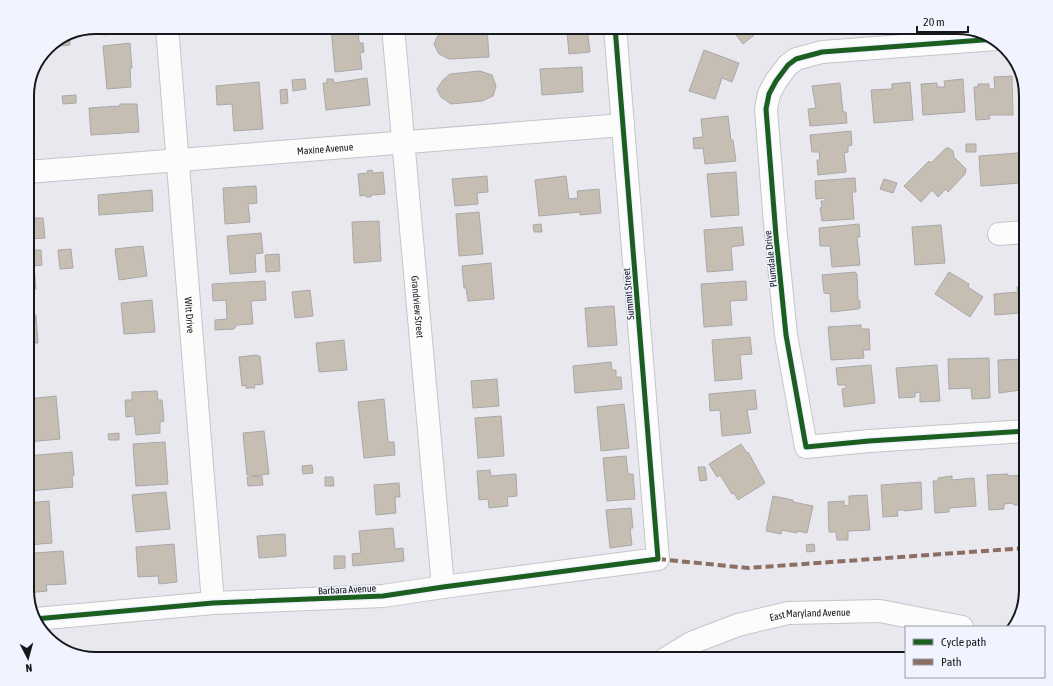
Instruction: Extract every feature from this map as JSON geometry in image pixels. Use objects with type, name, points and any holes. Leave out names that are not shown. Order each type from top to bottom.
[{"type":"street","name":"Witt Drive","points":[[168,34],[213,603]]},
{"type":"street","name":"Grandview Street","points":[[394,34],[443,587]]},
{"type":"street","name":"Summit Street","points":[[616,34],[658,559]]},
{"type":"street","name":"Plumdale Drive","points":[[983,40],[838,50],[807,55],[796,59],[788,65],[776,81],[769,94],[766,109],[786,335],[806,447],[869,440],[1019,431]]},
{"type":"street","name":"Maxine Avenue","points":[[34,171],[623,124]]},
{"type":"street","points":[[999,234],[1019,233]]},
{"type":"street","name":"Barbara Avenue","points":[[41,619],[127,612],[213,603],[383,596],[658,559]]},
{"type":"street","name":"East Maryland Avenue","points":[[676,652],[691,643],[738,625],[788,613],[880,610],[957,626]]},
{"type":"building","points":[[332,34],[358,34],[359,43],[363,43],[364,52],[360,53],[362,69],[335,72]]},
{"type":"building","points":[[440,34],[487,34],[489,57],[449,59],[439,54],[434,44],[437,37]]},
{"type":"building","points":[[567,34],[588,34],[590,52],[569,54]]},
{"type":"building","points":[[735,34],[755,34],[743,44]]},
{"type":"building","points":[[70,40],[70,45],[59,46]]},
{"type":"building","points":[[130,43],[132,68],[130,68],[131,87],[107,89],[103,46]]},
{"type":"building","points":[[704,50],[739,63],[732,82],[722,78],[715,99],[689,91]]},
{"type":"building","points":[[582,67],[583,92],[542,95],[540,69]]},
{"type":"building","points":[[480,71],[492,75],[496,86],[493,96],[482,101],[451,104],[441,97],[437,89],[443,80],[450,74]]},
{"type":"building","points":[[1012,76],[1013,115],[989,115],[990,119],[976,120],[974,87],[978,87],[978,84],[989,84],[989,89],[995,89],[994,77]]},
{"type":"building","points":[[367,78],[370,105],[326,110],[323,83],[327,83],[327,79],[333,79],[334,83]]},
{"type":"building","points":[[305,79],[306,89],[293,91],[292,80]]},
{"type":"building","points":[[963,79],[965,112],[923,115],[921,84],[937,83],[937,87],[945,87],[944,81]]},
{"type":"building","points":[[259,82],[263,129],[234,131],[232,104],[217,105],[216,86]]},
{"type":"building","points":[[910,82],[913,120],[874,123],[871,90],[892,89],[892,84]]},
{"type":"building","points":[[840,83],[843,112],[846,112],[847,123],[810,126],[808,109],[816,108],[812,86]]},
{"type":"building","points":[[287,89],[288,103],[281,104],[280,90]]},
{"type":"building","points":[[76,95],[76,103],[63,104],[62,96]]},
{"type":"building","points":[[120,104],[137,104],[139,132],[91,135],[89,108],[120,106]]},
{"type":"building","points":[[728,116],[731,140],[733,140],[736,161],[705,164],[703,148],[694,149],[693,138],[703,137],[701,119]]},
{"type":"building","points":[[851,131],[852,145],[848,146],[848,152],[844,153],[846,172],[818,175],[817,160],[820,160],[819,152],[812,152],[810,135]]},
{"type":"building","points":[[966,144],[976,144],[976,152],[966,152]]},
{"type":"building","points":[[946,148],[953,151],[954,157],[966,169],[965,174],[948,192],[946,189],[938,197],[932,190],[921,202],[904,186],[929,161],[931,163]]},
{"type":"building","points":[[1018,153],[1019,183],[981,186],[979,156]]},
{"type":"building","points":[[372,170],[373,173],[383,172],[385,194],[371,195],[371,197],[366,197],[366,195],[360,196],[358,174],[368,173],[367,171]]},
{"type":"building","points":[[736,172],[739,215],[711,217],[707,174]]},
{"type":"building","points":[[487,176],[488,192],[477,193],[478,204],[455,206],[452,179]]},
{"type":"building","points":[[566,176],[569,199],[578,198],[577,191],[599,189],[601,213],[580,215],[580,212],[539,216],[535,180]]},
{"type":"building","points":[[855,178],[856,192],[852,192],[854,219],[822,221],[820,208],[822,207],[821,201],[826,201],[825,198],[816,199],[815,181]]},
{"type":"building","points":[[884,179],[897,183],[893,193],[880,189]]},
{"type":"building","points":[[256,186],[257,203],[248,204],[250,222],[225,224],[223,188]]},
{"type":"building","points":[[152,190],[153,211],[99,215],[98,195]]},
{"type":"building","points":[[479,212],[483,254],[459,256],[456,214]]},
{"type":"building","points":[[34,218],[43,218],[45,238],[34,239]]},
{"type":"building","points":[[379,221],[381,261],[354,263],[352,222]]},
{"type":"building","points":[[541,224],[542,232],[534,232],[533,225]]},
{"type":"building","points":[[859,224],[860,237],[857,237],[860,265],[832,267],[830,246],[820,246],[819,228]]},
{"type":"building","points":[[941,225],[945,263],[915,265],[912,227]]},
{"type":"building","points":[[742,227],[744,245],[731,247],[733,270],[707,272],[704,230]]},
{"type":"building","points":[[261,233],[263,253],[255,254],[256,272],[230,274],[227,236]]},
{"type":"building","points":[[143,246],[147,276],[119,280],[115,249]]},
{"type":"building","points":[[71,249],[73,268],[60,269],[58,250]]},
{"type":"building","points":[[34,250],[41,250],[42,265],[34,266]]},
{"type":"building","points":[[279,254],[280,271],[266,272],[265,255]]},
{"type":"building","points":[[491,263],[494,299],[468,301],[466,288],[464,288],[462,266]]},
{"type":"building","points":[[34,266],[36,289],[34,289]]},
{"type":"building","points":[[855,272],[857,274],[858,300],[860,301],[860,308],[831,312],[830,294],[824,293],[822,275]]},
{"type":"building","points":[[949,272],[969,284],[968,287],[983,297],[970,317],[935,294]]},
{"type":"building","points":[[265,281],[266,300],[251,301],[253,324],[237,325],[234,329],[215,330],[215,320],[227,319],[226,300],[213,301],[212,284]]},
{"type":"building","points":[[746,281],[747,300],[730,301],[732,325],[704,327],[701,284]]},
{"type":"building","points":[[1017,287],[1019,287],[1019,313],[995,315],[994,294],[1018,292]]},
{"type":"building","points":[[310,290],[313,316],[295,318],[292,292]]},
{"type":"building","points":[[152,300],[155,332],[124,334],[121,303]]},
{"type":"building","points":[[614,306],[617,345],[588,347],[585,308]]},
{"type":"building","points":[[34,315],[36,315],[38,343],[34,343]]},
{"type":"building","points":[[861,325],[861,329],[869,329],[870,350],[863,350],[864,358],[831,360],[828,327]]},
{"type":"building","points":[[750,337],[752,354],[740,355],[742,379],[715,381],[712,340]]},
{"type":"building","points":[[344,340],[347,370],[319,372],[316,343]]},
{"type":"building","points":[[260,356],[263,384],[254,385],[255,388],[246,388],[246,385],[242,386],[239,357]]},
{"type":"building","points":[[989,358],[990,398],[972,399],[971,388],[949,389],[948,359]]},
{"type":"building","points":[[1019,359],[1019,390],[999,393],[998,360]]},
{"type":"building","points":[[611,362],[612,370],[616,370],[616,377],[621,377],[622,389],[575,393],[573,366]]},
{"type":"building","points":[[871,365],[875,403],[844,407],[842,389],[846,388],[846,385],[838,385],[836,368]]},
{"type":"building","points":[[937,365],[940,401],[920,402],[920,392],[915,393],[915,397],[899,398],[896,368]]},
{"type":"building","points":[[497,379],[499,406],[473,408],[471,381]]},
{"type":"building","points":[[755,390],[757,409],[747,410],[751,433],[722,436],[720,410],[710,411],[709,394]]},
{"type":"building","points":[[157,391],[158,400],[162,400],[164,421],[160,422],[160,433],[136,435],[134,416],[126,417],[125,400],[132,400],[132,392]]},
{"type":"building","points":[[56,396],[60,439],[34,441],[34,398]]},
{"type":"building","points":[[384,399],[388,442],[394,442],[395,455],[364,458],[358,402]]},
{"type":"building","points":[[624,404],[629,448],[601,451],[597,407]]},
{"type":"building","points":[[501,416],[504,456],[478,458],[475,418]]},
{"type":"building","points":[[264,431],[269,474],[247,475],[243,433]]},
{"type":"building","points":[[119,433],[119,440],[109,440],[108,434]]},
{"type":"building","points":[[165,442],[168,484],[136,486],[133,444]]},
{"type":"building","points":[[741,444],[747,453],[748,452],[765,483],[738,500],[734,493],[732,494],[720,475],[717,477],[709,464]]},
{"type":"building","points":[[72,452],[74,475],[72,476],[73,487],[34,491],[34,455]]},
{"type":"building","points":[[626,456],[628,474],[633,474],[635,499],[607,501],[603,458]]},
{"type":"building","points":[[312,465],[313,473],[303,474],[302,466]]},
{"type":"building","points":[[698,467],[705,467],[707,480],[700,481]]},
{"type":"building","points":[[490,470],[491,476],[516,474],[517,496],[507,497],[508,506],[489,508],[488,499],[479,500],[477,471]]},
{"type":"building","points":[[1008,474],[1008,476],[1019,475],[1019,504],[1004,504],[1004,509],[989,510],[987,475]]},
{"type":"building","points":[[262,476],[263,485],[248,486],[247,477]]},
{"type":"building","points":[[952,476],[952,480],[974,478],[976,506],[949,508],[949,512],[935,513],[933,481],[938,481],[938,478]]},
{"type":"building","points":[[325,477],[333,477],[334,486],[325,486]]},
{"type":"building","points":[[921,482],[922,509],[905,511],[897,510],[898,516],[883,517],[881,485]]},
{"type":"building","points":[[399,483],[400,497],[395,497],[396,513],[376,515],[374,485]]},
{"type":"building","points":[[166,492],[170,529],[136,532],[132,495]]},
{"type":"building","points":[[867,495],[870,530],[848,531],[848,540],[837,540],[836,532],[829,532],[828,502],[844,501],[844,506],[849,505],[849,496]]},
{"type":"building","points":[[773,496],[813,506],[807,533],[782,530],[781,534],[766,531]]},
{"type":"building","points":[[49,501],[52,543],[34,544],[34,502]]},
{"type":"building","points":[[631,508],[633,528],[630,528],[632,545],[610,548],[606,510]]},
{"type":"building","points":[[393,528],[395,549],[403,548],[404,561],[353,566],[352,554],[361,553],[359,531]]},
{"type":"building","points":[[285,534],[286,556],[259,558],[257,536]]},
{"type":"building","points":[[174,544],[177,582],[159,584],[158,576],[138,577],[136,547]]},
{"type":"building","points":[[814,544],[815,551],[807,552],[806,545]]},
{"type":"building","points":[[63,551],[66,584],[46,585],[47,591],[34,592],[34,553]]},
{"type":"building","points":[[334,556],[345,556],[345,568],[334,569]]},
{"type":"marked path","points":[[658,559],[748,568],[1019,549]]},
{"type":"cycle path","points":[[41,618],[213,603],[383,596],[658,559],[616,34]]},
{"type":"cycle path","points":[[983,40],[822,52],[796,59],[788,65],[776,81],[769,94],[766,109],[776,236],[786,335],[806,447],[869,441],[1019,431]]}]
